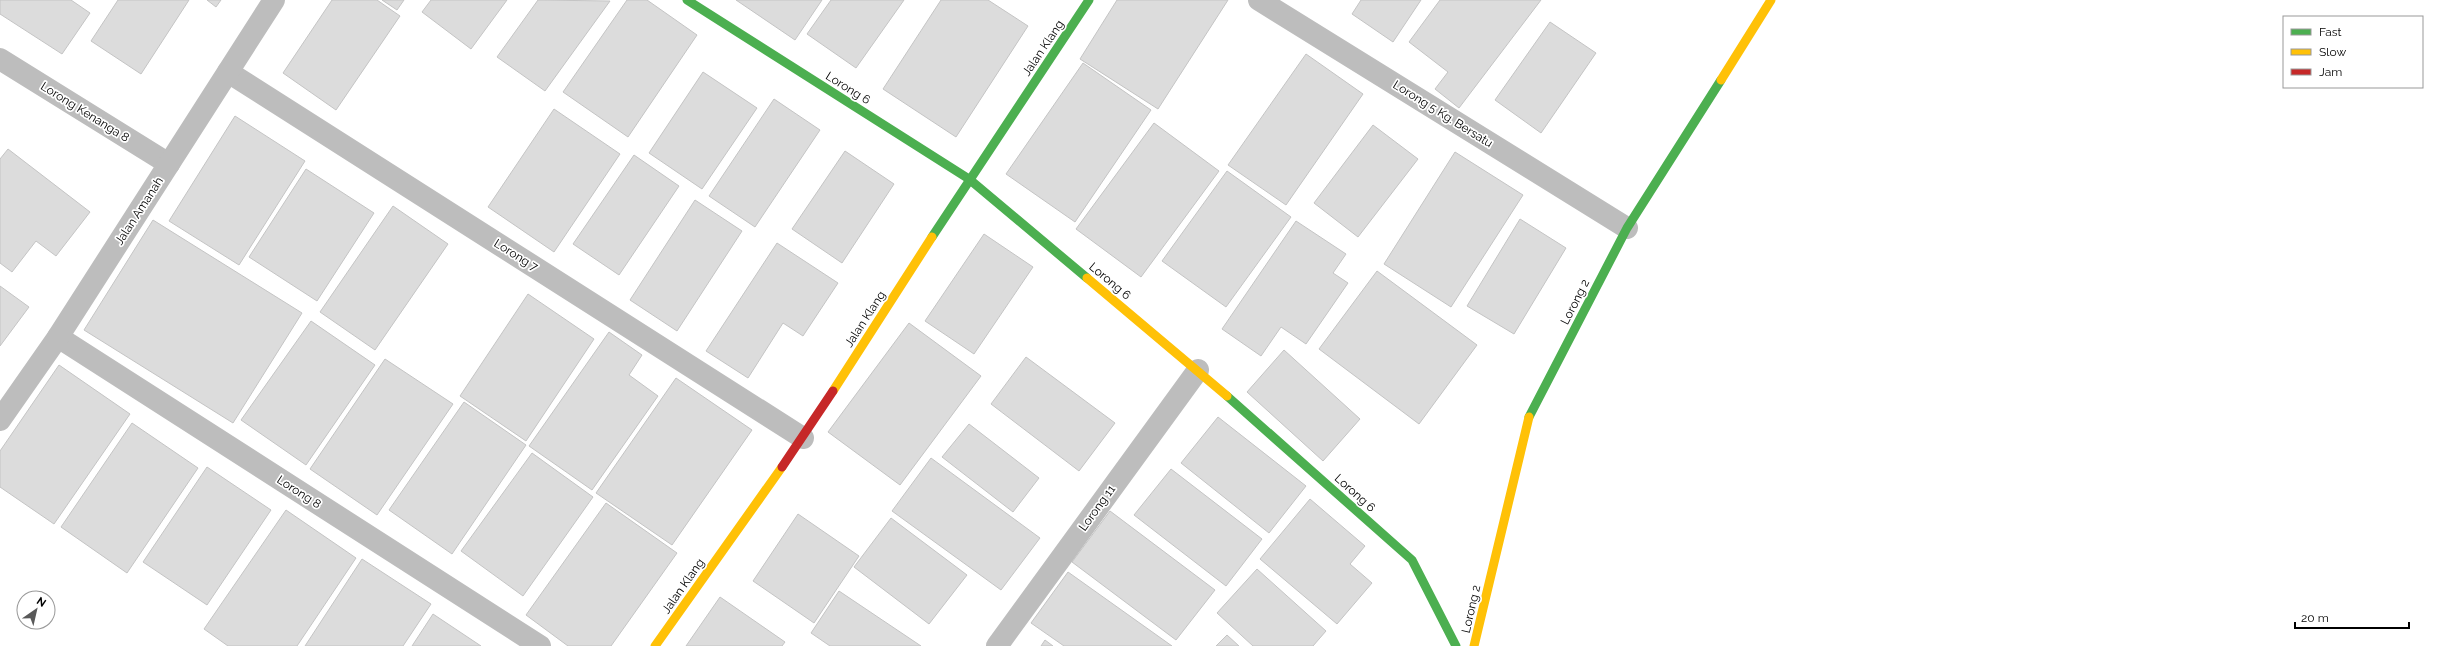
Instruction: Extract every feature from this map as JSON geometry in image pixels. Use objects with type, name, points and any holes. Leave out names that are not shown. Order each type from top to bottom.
[{"type":"street","name":"Jalan Amanah","points":[[0,420],[58,337],[274,0]]},
{"type":"street","name":"Lorong 6","points":[[686,0],[969,178],[1198,370],[1412,560],[1456,646]]},
{"type":"street","name":"Jalan Klang","points":[[655,646],[803,438],[969,178],[1089,0]]},
{"type":"street","name":"Lorong 5 Kg. Bersatu","points":[[1259,0],[1627,228]]},
{"type":"street","name":"Lorong 2","points":[[1474,646],[1526,423],[1627,228],[1771,0]]},
{"type":"street","name":"Lorong Kenanga 8","points":[[0,59],[169,164]]},
{"type":"street","name":"Lorong 7","points":[[228,72],[803,438]]},
{"type":"street","name":"Lorong 8","points":[[58,337],[540,646]]},
{"type":"street","name":"Lorong 11","points":[[997,646],[1198,370]]},
{"type":"building","points":[[0,0],[71,0],[90,13],[62,54],[0,14]]},
{"type":"building","points":[[118,0],[189,0],[141,74],[91,41]]},
{"type":"building","points":[[207,0],[221,0],[216,7]]},
{"type":"building","points":[[332,0],[377,0],[400,16],[336,110],[283,73]]},
{"type":"building","points":[[382,0],[404,0],[397,10]]},
{"type":"building","points":[[431,0],[507,0],[471,49],[422,12]]},
{"type":"building","points":[[538,0],[610,1],[545,91],[497,57]]},
{"type":"building","points":[[627,0],[647,0],[697,35],[628,137],[563,92]]},
{"type":"building","points":[[736,0],[822,0],[795,40]]},
{"type":"building","points":[[831,0],[904,0],[856,68],[807,34]]},
{"type":"building","points":[[941,0],[988,0],[1028,26],[956,137],[883,89]]},
{"type":"building","points":[[1117,0],[1228,0],[1158,109],[1080,59]]},
{"type":"building","points":[[1361,0],[1421,0],[1393,42],[1352,14]]},
{"type":"building","points":[[1440,0],[1541,0],[1459,108],[1435,89],[1448,72],[1409,42]]},
{"type":"building","points":[[1550,22],[1596,53],[1541,133],[1495,100]]},
{"type":"building","points":[[1306,54],[1363,94],[1286,205],[1228,165]]},
{"type":"building","points":[[1083,63],[1151,110],[1075,222],[1006,174]]},
{"type":"building","points":[[703,72],[757,108],[702,189],[649,153]]},
{"type":"building","points":[[774,99],[820,130],[755,227],[709,196]]},
{"type":"building","points":[[554,109],[620,154],[554,252],[488,207]]},
{"type":"building","points":[[235,116],[305,161],[239,265],[169,221]]},
{"type":"building","points":[[1154,123],[1219,171],[1141,277],[1076,229]]},
{"type":"building","points":[[1373,125],[1418,159],[1358,237],[1314,203]]},
{"type":"building","points":[[8,149],[90,212],[56,256],[36,241],[12,272],[0,263],[0,159]]},
{"type":"building","points":[[845,151],[894,184],[842,263],[792,229]]},
{"type":"building","points":[[1455,152],[1523,195],[1451,307],[1384,264]]},
{"type":"building","points":[[634,155],[679,186],[619,275],[573,244]]},
{"type":"building","points":[[306,169],[374,213],[317,301],[249,257]]},
{"type":"building","points":[[1227,171],[1291,217],[1226,307],[1162,261]]},
{"type":"building","points":[[695,200],[742,231],[677,331],[630,300]]},
{"type":"building","points":[[393,206],[448,244],[375,350],[320,312]]},
{"type":"building","points":[[1520,219],[1566,248],[1514,334],[1467,306]]},
{"type":"building","points":[[153,220],[302,313],[233,423],[84,330]]},
{"type":"building","points":[[1296,221],[1346,254],[1333,273],[1348,283],[1306,344],[1281,327],[1261,356],[1222,329]]},
{"type":"building","points":[[984,234],[1033,267],[974,354],[925,321]]},
{"type":"building","points":[[777,243],[838,283],[803,336],[783,323],[748,378],[706,351]]},
{"type":"building","points":[[1377,271],[1477,345],[1419,424],[1319,349]]},
{"type":"building","points":[[0,286],[29,307],[0,346]]},
{"type":"building","points":[[528,294],[594,339],[526,441],[460,396]]},
{"type":"building","points":[[311,321],[375,365],[306,465],[241,420]]},
{"type":"building","points":[[909,323],[981,376],[900,485],[828,432]]},
{"type":"building","points":[[609,332],[642,355],[629,375],[658,396],[592,490],[529,446]]},
{"type":"building","points":[[1284,350],[1360,419],[1323,461],[1247,392]]},
{"type":"building","points":[[1026,357],[1115,423],[1079,471],[991,404]]},
{"type":"building","points":[[385,359],[453,404],[377,515],[310,469]]},
{"type":"building","points":[[59,365],[130,414],[54,524],[0,487],[0,451]]},
{"type":"building","points":[[676,378],[752,430],[672,545],[596,493]]},
{"type":"building","points":[[464,402],[526,445],[452,554],[389,510]]},
{"type":"building","points":[[1218,417],[1306,486],[1269,533],[1181,463]]},
{"type":"building","points":[[132,423],[198,468],[127,573],[61,527]]},
{"type":"building","points":[[969,424],[1039,478],[1013,512],[942,457]]},
{"type":"building","points":[[532,453],[593,497],[523,596],[461,551]]},
{"type":"building","points":[[931,458],[1040,538],[1001,590],[892,511]]},
{"type":"building","points":[[207,467],[271,510],[207,605],[143,562]]},
{"type":"building","points":[[1171,469],[1262,539],[1226,586],[1134,515]]},
{"type":"building","points":[[1310,499],[1365,546],[1350,564],[1372,583],[1337,624],[1260,559]]},
{"type":"building","points":[[606,503],[677,553],[611,646],[568,646],[526,615]]},
{"type":"building","points":[[286,510],[356,558],[297,646],[228,646],[204,629]]},
{"type":"building","points":[[1110,511],[1215,590],[1176,640],[1072,562]]},
{"type":"building","points":[[798,514],[859,556],[814,623],[753,581]]},
{"type":"building","points":[[891,518],[967,575],[929,624],[854,567]]},
{"type":"building","points":[[362,559],[431,604],[403,646],[305,646]]},
{"type":"building","points":[[1257,569],[1326,631],[1313,646],[1253,646],[1217,613]]},
{"type":"building","points":[[1068,572],[1172,646],[1064,646],[1031,623]]},
{"type":"building","points":[[839,591],[921,646],[830,646],[811,633]]},
{"type":"building","points":[[720,597],[785,642],[782,646],[686,646]]},
{"type":"building","points":[[433,614],[481,646],[412,646]]},
{"type":"building","points":[[1227,635],[1239,646],[1216,646]]},
{"type":"building","points":[[1045,640],[1053,646],[1041,646]]},
{"type":"traffic: fast","points":[[687,0],[969,179],[1087,278]]},
{"type":"traffic: fast","points":[[932,237],[1089,0]]},
{"type":"traffic: fast","points":[[1529,417],[1627,228],[1721,80]]},
{"type":"traffic: fast","points":[[1227,396],[1412,560],[1456,646]]},
{"type":"traffic: slow","points":[[1721,80],[1771,0]]},
{"type":"traffic: slow","points":[[833,391],[932,237]]},
{"type":"traffic: slow","points":[[1087,278],[1227,396]]},
{"type":"traffic: slow","points":[[1474,646],[1529,417]]},
{"type":"traffic: slow","points":[[655,646],[782,467]]},
{"type":"traffic: jam","points":[[782,467],[833,391]]}]
